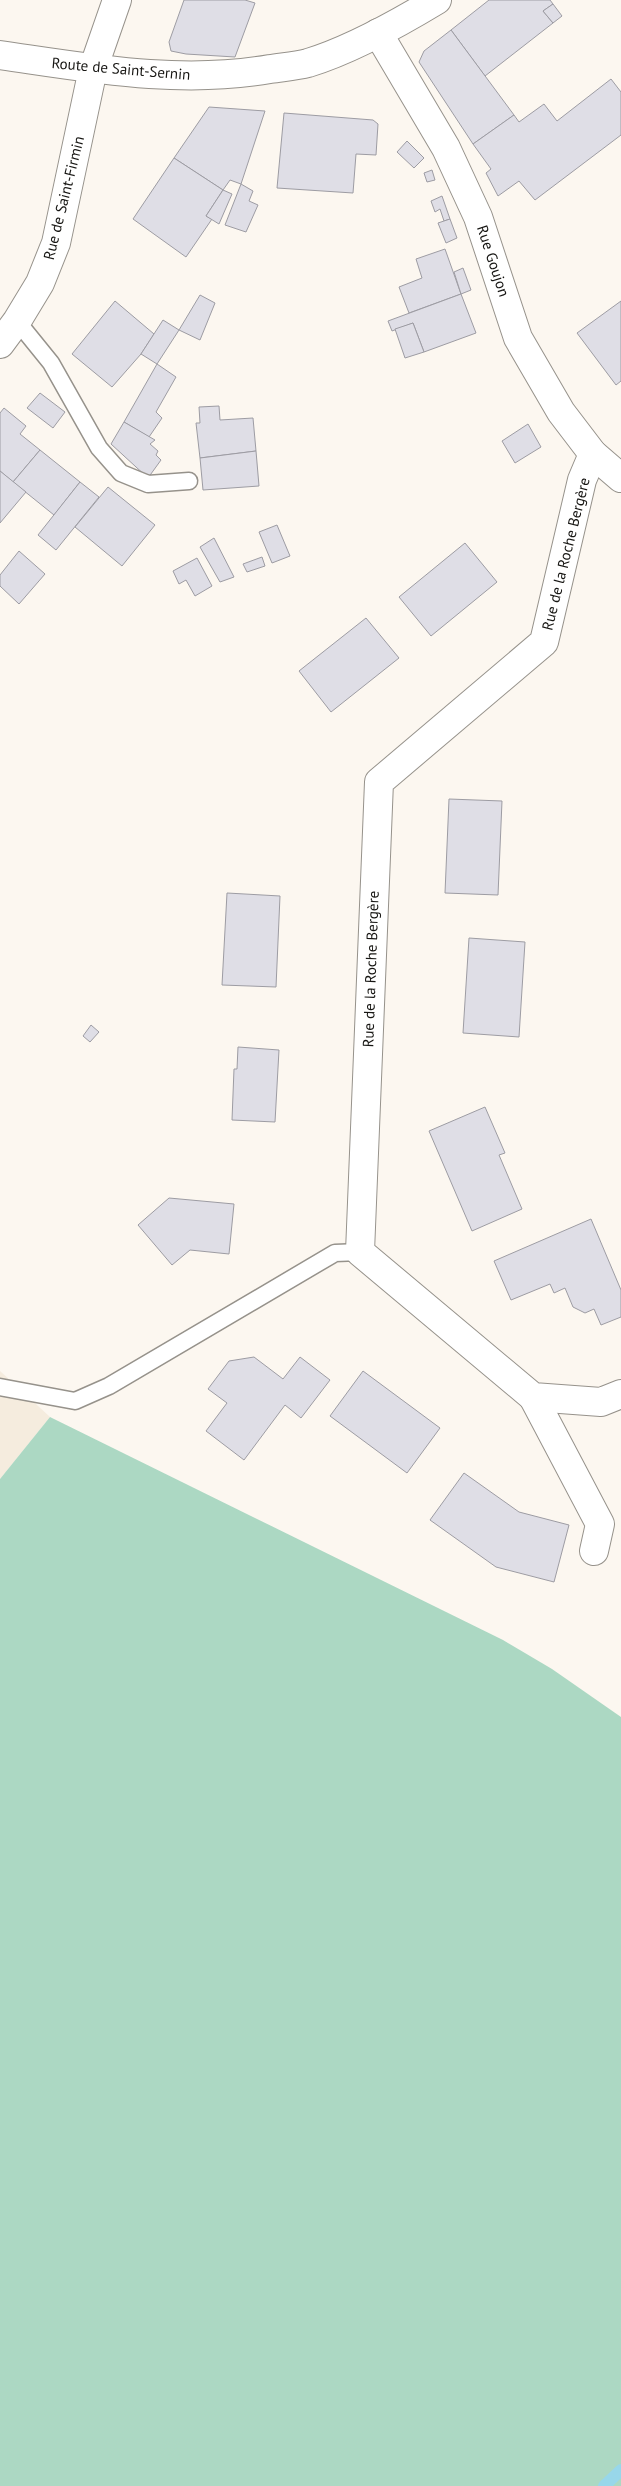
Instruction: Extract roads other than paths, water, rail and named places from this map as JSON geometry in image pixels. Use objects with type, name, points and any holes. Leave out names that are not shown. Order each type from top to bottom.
[{"type":"street","name":"Rue de Saint-Firmin","points":[[0,344],[17,321],[40,283],[56,243],[93,69],[117,0]]},
{"type":"street","name":"Route de Saint-Sernin","points":[[0,54],[93,69],[178,77],[247,73],[308,63],[378,33],[437,0]]},
{"type":"street","name":"Rue Goujon","points":[[378,33],[446,148],[478,216],[518,338],[561,412],[593,454],[621,478]]},
{"type":"street","name":"Rue de la Roche Bergère","points":[[360,1252],[378,782],[544,642],[582,480],[593,454]]},
{"type":"street","points":[[360,1252],[533,1397],[600,1524],[594,1551]]},
{"type":"street","points":[[533,1397],[601,1402],[621,1394]]},
{"type":"lane","points":[[17,321],[51,363],[99,448],[121,473],[148,484],[188,481]]},
{"type":"lane","points":[[0,1387],[75,1401],[109,1386],[335,1253],[360,1252]]},
{"type":"waterway","points":[[604,2486],[621,2470]]}]
